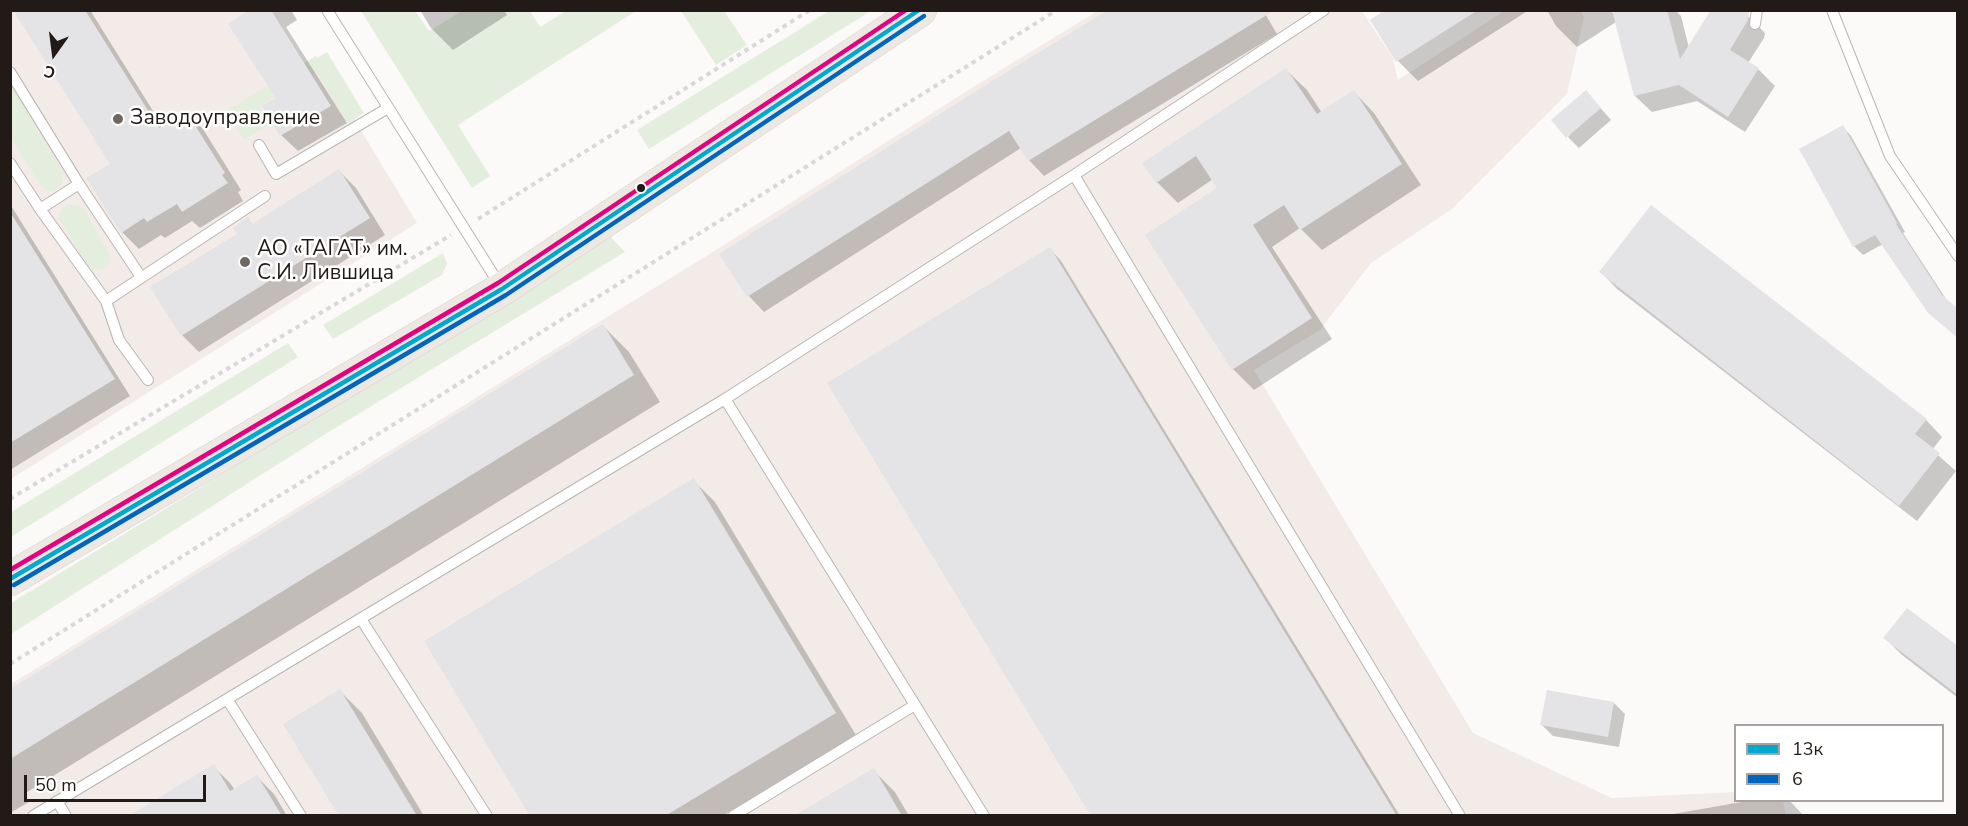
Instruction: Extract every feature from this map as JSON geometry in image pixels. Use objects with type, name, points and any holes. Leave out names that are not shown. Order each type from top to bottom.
[{"type":"main road","points":[[10,579],[502,289],[915,12]]},
{"type":"lane","points":[[327,10],[502,289]]},
{"type":"lane","points":[[33,816],[725,399],[1074,175],[1324,10]]},
{"type":"lane","points":[[1755,24],[1757,10]]},
{"type":"lane","points":[[1832,10],[1890,156],[1958,256]]},
{"type":"lane","points":[[10,72],[79,184],[141,277]]},
{"type":"lane","points":[[259,145],[276,174],[388,108]]},
{"type":"lane","points":[[10,162],[40,209],[106,301],[119,339],[148,380]]},
{"type":"lane","points":[[1074,175],[1460,816]]},
{"type":"lane","points":[[40,209],[79,184]]},
{"type":"lane","points":[[106,301],[265,196]]},
{"type":"lane","points":[[725,399],[984,816]]},
{"type":"lane","points":[[361,619],[487,816]]},
{"type":"lane","points":[[227,699],[301,816]]},
{"type":"lane","points":[[734,816],[915,705]]},
{"type":"lane","points":[[57,801],[66,816]]},
{"type":"path","points":[[10,499],[464,227],[810,10]]},
{"type":"path","points":[[10,664],[1057,10]]},
{"type":"shaded area","points":[[1099,10],[1362,11],[1393,58],[1398,80],[1504,11],[1582,11],[1584,17],[1567,94],[1452,209],[1371,263],[1320,330],[1254,370],[1473,733],[1612,798],[1734,792],[1734,802],[1783,802],[1786,815],[11,816],[11,684],[716,250]]},
{"type":"shaded area","points":[[11,11],[271,11],[304,63],[316,56],[417,223],[11,479]]},
{"type":"green space","points":[[361,11],[415,11],[429,31],[462,11],[530,11],[540,27],[566,11],[636,11],[458,125],[490,176],[472,188]]},
{"type":"green space","points":[[681,11],[724,11],[747,45],[716,65]]},
{"type":"green space","points":[[829,11],[871,11],[649,149],[637,130]]},
{"type":"green space","points":[[327,52],[364,113],[348,123],[316,72],[259,107],[270,124],[244,140],[226,111],[316,56],[317,58]]},
{"type":"green space","points":[[11,84],[63,173],[62,184],[53,191],[42,188],[11,138]]},
{"type":"green space","points":[[70,204],[83,208],[109,253],[110,260],[102,269],[95,270],[89,267],[59,219],[60,212]]},
{"type":"green space","points":[[606,232],[625,252],[327,433],[11,634],[11,603],[556,270]]},
{"type":"green space","points":[[443,253],[447,264],[442,275],[333,339],[323,325]]},
{"type":"green space","points":[[288,343],[298,357],[11,537],[11,512]]},
{"type":"building","name":"Заводоуправление","points":[[13,10],[85,10],[159,128],[186,111],[225,173],[222,175],[228,183],[182,212],[177,204],[147,222],[144,218],[121,233],[86,178],[110,164]]},
{"type":"building","points":[[249,10],[271,10],[331,106],[280,136],[262,106],[276,98],[228,24]]},
{"type":"building","points":[[1108,10],[1275,10],[1028,161],[1009,131],[747,297],[719,254]]},
{"type":"building","points":[[1385,10],[1478,10],[1396,62],[1370,20]]},
{"type":"building","points":[[1612,10],[1667,10],[1680,59],[1711,10],[1749,10],[1748,20],[1730,50],[1759,68],[1728,117],[1679,85],[1634,96]]},
{"type":"building","points":[[1286,68],[1317,114],[1354,90],[1402,164],[1300,230],[1284,205],[1253,225],[1312,318],[1232,370],[1145,235],[1217,188],[1196,156],[1156,183],[1142,163]]},
{"type":"building","points":[[1586,90],[1601,108],[1566,138],[1551,120]]},
{"type":"building","points":[[1843,125],[1896,224],[1942,295],[1958,309],[1958,338],[1928,313],[1875,235],[1853,247],[1799,149]]},
{"type":"building","name":"АО «ТАГАТ» им. С.И. Лившица","points":[[339,169],[370,218],[181,336],[150,287],[237,234],[233,228],[248,217],[252,224]]},
{"type":"building","points":[[1651,205],[1927,419],[1915,434],[1940,453],[1899,506],[1599,272]]},
{"type":"building","points":[[10,212],[115,379],[10,443]]},
{"type":"building","points":[[1050,247],[1397,816],[1091,816],[827,383]]},
{"type":"building","points":[[603,324],[634,375],[10,759],[10,689]]},
{"type":"building","points":[[694,478],[836,713],[665,816],[530,816],[424,641]]},
{"type":"building","points":[[1907,608],[1958,646],[1958,695],[1883,638]]},
{"type":"building","points":[[340,689],[417,816],[339,816],[283,724]]},
{"type":"building","points":[[1547,690],[1614,702],[1608,737],[1540,725]]},
{"type":"building","points":[[214,764],[230,791],[257,775],[282,816],[129,816]]},
{"type":"building","points":[[874,768],[902,816],[794,816]]},
{"type":"transit line","points":[[10,570],[498,283],[906,10]]},
{"type":"transit line","name":"13к","points":[[10,579],[502,289],[919,10]]},
{"type":"transit line","name":"6","points":[[14,585],[506,295],[924,16]]},
{"type":"place","name":"Заводоуправление","points":[[118,119]]},
{"type":"place","name":"АО «ТАГАТ» им. С.И. Лившица","points":[[245,262]]}]
